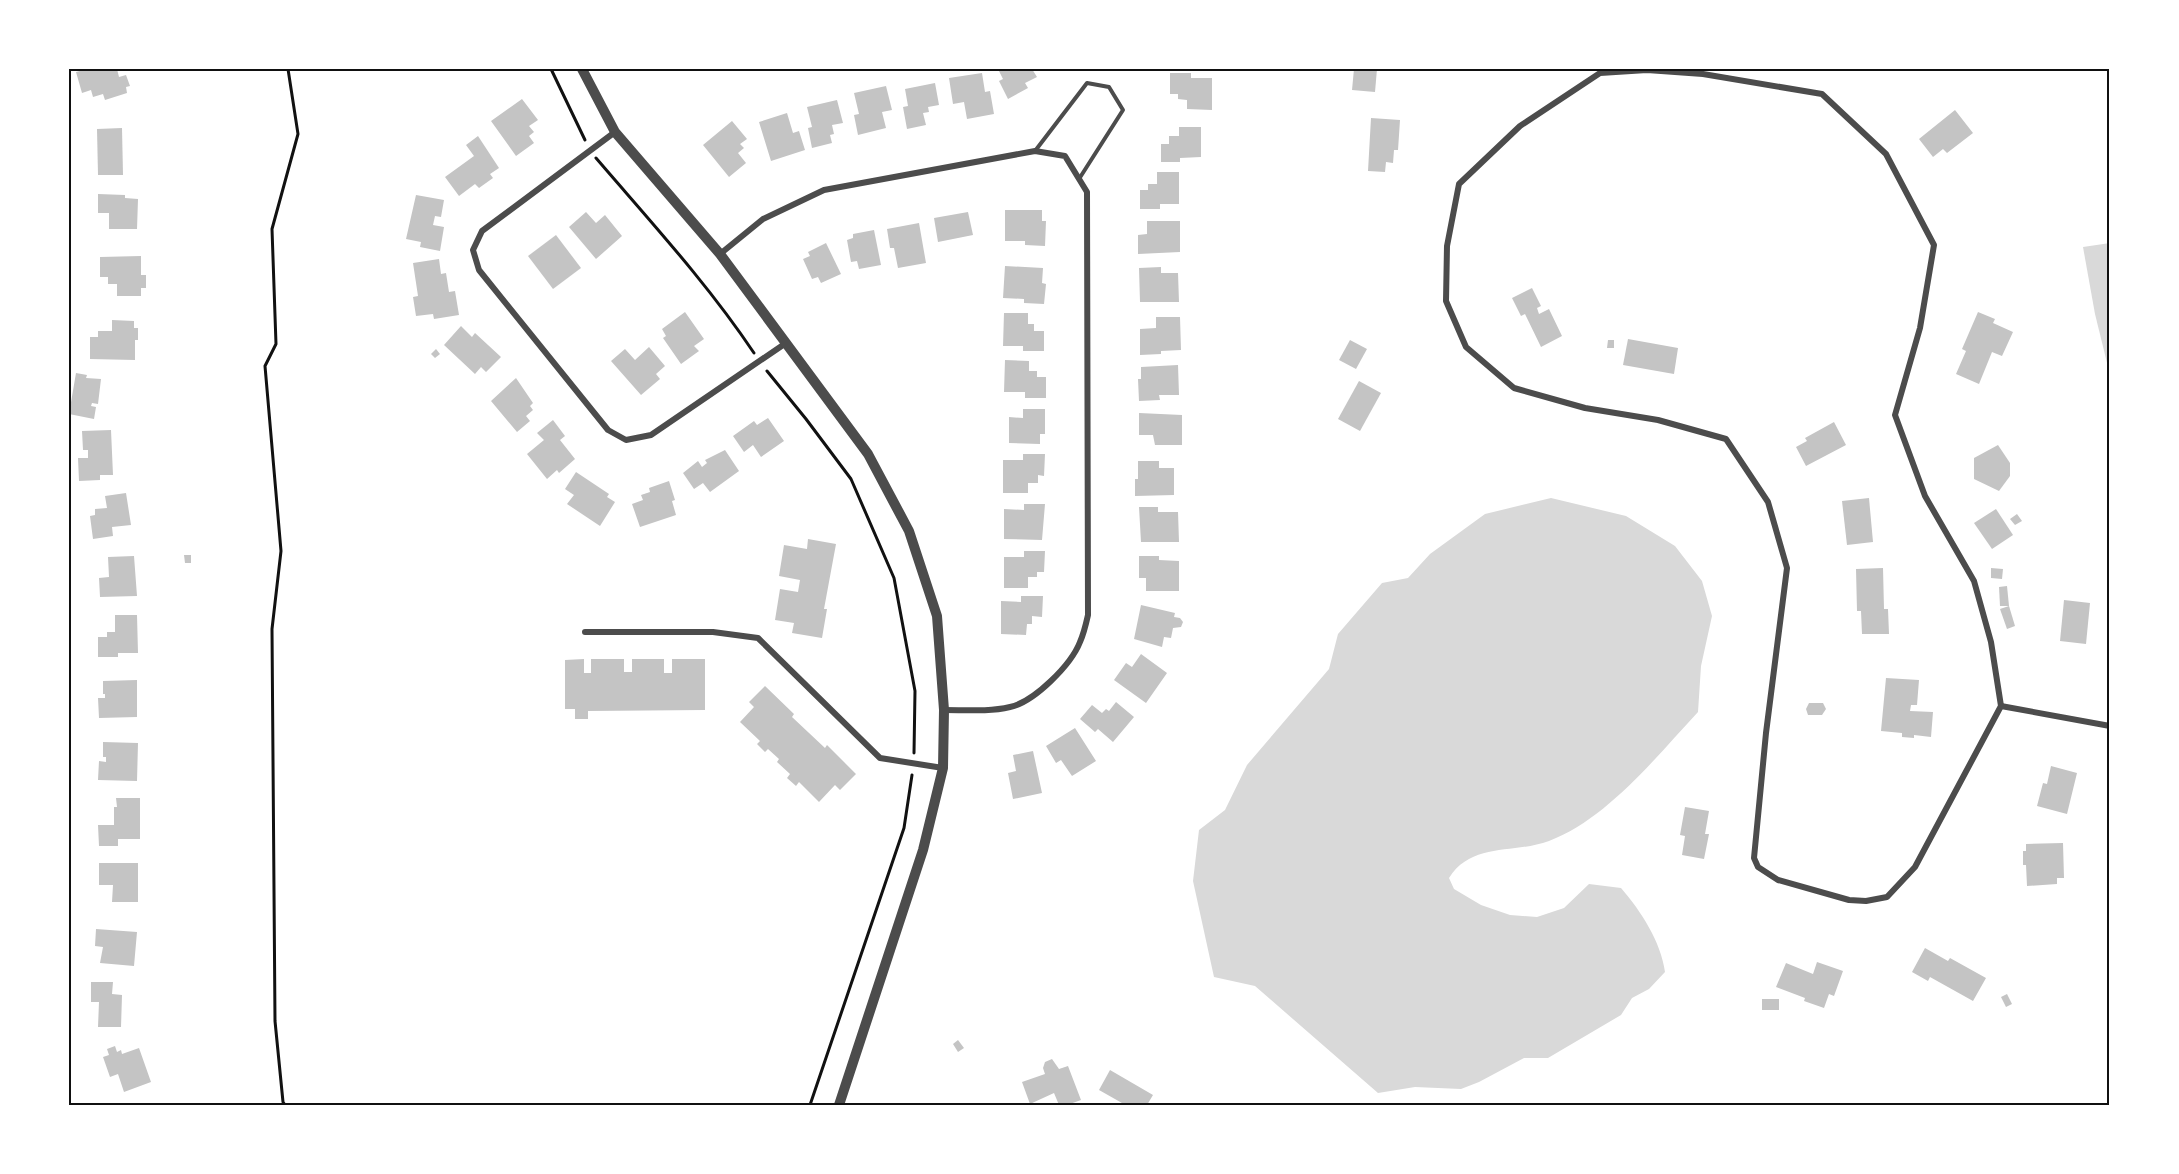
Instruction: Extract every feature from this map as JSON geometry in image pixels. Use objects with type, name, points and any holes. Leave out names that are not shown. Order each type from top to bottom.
[{"type":"street","points":[[582,69],[615,132],[720,254],[868,454],[909,531],[938,616],[944,710],[943,768],[923,850],[839,1105]]},
{"type":"street","points":[[1646,70],[1703,74],[1822,94],[1886,154],[1934,245],[1920,328],[1895,415],[1925,496],[1974,581],[1990,642],[2001,706],[1915,867],[1887,897],[1866,901],[1849,900],[1778,880],[1758,867],[1754,858],[1766,733],[1787,568],[1768,502],[1726,439],[1658,420],[1586,408],[1514,388],[1466,346],[1446,301],[1447,246],[1459,184],[1520,126],[1600,73],[1646,70]]},
{"type":"street","points":[[615,132],[482,231],[473,250],[479,270],[608,430],[626,440],[651,435],[786,343]]},
{"type":"street","points":[[720,254],[764,219],[824,190],[1035,151],[1065,156],[1087,192],[1088,615],[1080,644],[1050,681],[1028,699],[1011,707],[944,710]]},
{"type":"street","points":[[585,632],[713,632],[758,638],[880,758],[943,768]]},
{"type":"street","points":[[2001,706],[2110,726]]},
{"type":"lane","points":[[1035,151],[1088,83],[1109,87],[1124,110],[1079,179]]},
{"type":"path","points":[[285,1105],[275,1021],[272,629],[281,551],[265,366],[276,344],[272,229],[298,134],[288,69]]},
{"type":"path","points":[[551,69],[590,151],[676,251],[851,479],[894,579],[915,691],[914,763],[903,828],[810,1105]]},
{"type":"shaded area","points":[[2110,243],[2110,375],[2095,314],[2083,247]]},
{"type":"shaded area","points":[[1551,498],[1626,516],[1675,546],[1702,581],[1712,616],[1701,666],[1698,712],[1630,785],[1591,818],[1549,841],[1494,851],[1469,859],[1449,878],[1454,889],[1481,905],[1510,915],[1537,917],[1564,908],[1589,884],[1621,888],[1655,938],[1665,972],[1649,989],[1632,998],[1621,1015],[1548,1058],[1524,1058],[1461,1089],[1415,1087],[1378,1093],[1255,986],[1214,977],[1193,881],[1199,830],[1225,810],[1247,765],[1329,669],[1338,634],[1382,583],[1408,578],[1430,554],[1485,514]]},
{"type":"building","points":[[87,69],[117,69],[119,77],[126,75],[130,86],[126,87],[127,93],[105,100],[103,94],[93,97],[91,90],[82,93],[76,72]]},
{"type":"building","points":[[998,69],[1032,69],[1037,77],[1025,83],[1028,88],[1008,99],[999,81],[1003,79]]},
{"type":"building","points":[[1354,69],[1377,69],[1375,92],[1352,90]]},
{"type":"building","points":[[982,73],[985,92],[990,91],[994,114],[967,119],[964,102],[953,104],[949,78]]},
{"type":"building","points":[[1170,73],[1191,73],[1191,78],[1212,78],[1212,110],[1187,109],[1187,100],[1178,99],[1178,94],[1170,94]]},
{"type":"building","points":[[935,83],[939,105],[928,107],[929,112],[923,113],[926,125],[907,129],[903,107],[908,106],[905,89]]},
{"type":"building","points":[[886,86],[892,110],[882,112],[886,128],[858,135],[854,115],[859,114],[854,93]]},
{"type":"building","points":[[522,99],[538,120],[529,126],[534,132],[529,136],[534,143],[516,156],[491,121]]},
{"type":"building","points":[[837,100],[843,123],[832,125],[834,134],[830,135],[832,143],[812,148],[808,128],[812,127],[807,107]]},
{"type":"building","points":[[1955,110],[1973,133],[1947,153],[1943,149],[1933,157],[1919,139]]},
{"type":"building","points":[[787,113],[793,133],[799,131],[805,150],[771,161],[759,122]]},
{"type":"building","points":[[1371,118],[1400,120],[1398,150],[1394,150],[1393,163],[1386,162],[1385,172],[1368,171]]},
{"type":"building","points":[[732,121],[747,139],[740,144],[744,148],[738,153],[746,163],[729,177],[703,145]]},
{"type":"building","points":[[1179,127],[1201,127],[1201,157],[1180,158],[1180,162],[1161,162],[1161,144],[1169,144],[1169,136],[1179,136]]},
{"type":"building","points":[[122,128],[123,175],[98,175],[97,129]]},
{"type":"building","points":[[478,136],[499,168],[490,174],[493,178],[479,188],[475,184],[459,196],[445,177],[474,156],[466,145]]},
{"type":"building","points":[[1157,172],[1179,172],[1179,204],[1160,204],[1160,209],[1140,209],[1140,190],[1148,190],[1148,184],[1157,184]]},
{"type":"building","points":[[98,194],[125,195],[125,198],[138,199],[137,229],[109,229],[109,213],[98,213]]},
{"type":"building","points":[[416,195],[444,200],[441,217],[435,216],[433,225],[444,227],[440,251],[420,247],[421,242],[406,239]]},
{"type":"building","points":[[1005,210],[1042,210],[1042,221],[1046,221],[1045,246],[1025,245],[1025,241],[1005,241]]},
{"type":"building","points":[[586,212],[596,223],[605,215],[622,236],[596,259],[569,227]]},
{"type":"building","points":[[968,212],[973,235],[938,242],[934,218]]},
{"type":"building","points":[[1147,221],[1180,221],[1180,252],[1138,254],[1138,235],[1147,234]]},
{"type":"building","points":[[919,223],[926,263],[898,268],[894,248],[890,248],[887,229]]},
{"type":"building","points":[[874,230],[881,265],[859,269],[857,261],[851,262],[847,240],[853,238],[853,234]]},
{"type":"building","points":[[556,235],[581,268],[553,289],[528,256]]},
{"type":"building","points":[[826,243],[841,274],[821,283],[818,277],[812,279],[803,259],[810,256],[808,252]]},
{"type":"building","points":[[141,256],[141,275],[146,275],[146,288],[141,288],[141,296],[117,296],[117,284],[108,284],[108,277],[100,277],[100,257]]},
{"type":"building","points":[[439,259],[441,274],[446,273],[449,292],[455,291],[459,315],[434,319],[433,314],[416,316],[413,297],[418,296],[413,263]]},
{"type":"building","points":[[1005,266],[1043,268],[1042,283],[1046,284],[1044,304],[1024,303],[1024,299],[1003,298]]},
{"type":"building","points":[[1161,267],[1161,273],[1178,273],[1179,302],[1140,302],[1139,268]]},
{"type":"building","points":[[1532,288],[1541,306],[1537,308],[1539,314],[1549,309],[1562,336],[1541,347],[1525,314],[1521,316],[1512,298]]},
{"type":"building","points":[[685,312],[704,339],[694,346],[699,351],[681,364],[663,338],[666,336],[662,329]]},
{"type":"building","points":[[1978,312],[1995,319],[1993,323],[2013,332],[2002,356],[1992,352],[1979,384],[1956,374],[1966,351],[1962,349]]},
{"type":"building","points":[[1004,313],[1028,313],[1028,324],[1034,324],[1034,331],[1044,331],[1044,351],[1023,351],[1023,346],[1003,346]]},
{"type":"building","points":[[1156,317],[1180,317],[1181,350],[1140,355],[1140,329],[1156,328]]},
{"type":"building","points":[[112,320],[134,321],[134,328],[138,328],[138,340],[135,340],[135,360],[90,359],[90,337],[98,337],[98,331],[112,331]]},
{"type":"building","points":[[461,326],[472,337],[475,333],[501,357],[486,372],[481,367],[475,374],[444,345]]},
{"type":"building","points":[[1628,339],[1678,348],[1674,374],[1623,365]]},
{"type":"building","points":[[1350,340],[1367,349],[1356,369],[1339,360]]},
{"type":"building","points":[[1608,340],[1614,340],[1614,348],[1607,348]]},
{"type":"building","points":[[649,347],[665,366],[656,374],[660,379],[641,395],[611,361],[625,349],[635,360]]},
{"type":"building","points":[[436,349],[440,354],[435,358],[431,354]]},
{"type":"building","points":[[1005,360],[1029,361],[1029,371],[1037,371],[1037,377],[1046,377],[1046,398],[1025,398],[1025,392],[1004,392]]},
{"type":"building","points":[[1178,365],[1179,395],[1159,395],[1160,400],[1139,401],[1138,379],[1141,379],[1141,367]]},
{"type":"building","points":[[76,373],[87,375],[86,378],[101,379],[98,404],[92,403],[91,406],[96,407],[94,419],[69,414]]},
{"type":"building","points":[[516,378],[533,403],[530,406],[533,410],[526,416],[530,421],[517,432],[491,401]]},
{"type":"building","points":[[1359,381],[1381,393],[1360,431],[1338,419]]},
{"type":"building","points":[[1023,409],[1045,409],[1045,434],[1040,434],[1040,444],[1009,443],[1009,417],[1023,418]]},
{"type":"building","points":[[1139,413],[1182,415],[1182,445],[1155,445],[1153,435],[1139,435]]},
{"type":"building","points":[[768,418],[784,441],[761,457],[753,445],[744,452],[733,436],[754,421],[757,425]]},
{"type":"building","points":[[553,420],[565,436],[560,440],[575,459],[559,473],[557,470],[547,479],[527,454],[544,440],[537,433]]},
{"type":"building","points":[[1834,422],[1846,445],[1806,466],[1796,447],[1807,441],[1805,438]]},
{"type":"building","points":[[111,430],[113,475],[100,475],[100,480],[79,481],[78,458],[88,458],[88,450],[83,450],[82,431]]},
{"type":"building","points":[[1998,445],[2010,463],[2010,476],[1999,491],[1974,479],[1974,458]]},
{"type":"building","points":[[725,450],[739,471],[710,492],[703,483],[694,489],[683,473],[698,461],[702,467],[707,463],[705,460]]},
{"type":"building","points":[[1023,454],[1045,454],[1044,476],[1038,475],[1038,483],[1028,483],[1028,493],[1003,493],[1003,460],[1023,460]]},
{"type":"building","points":[[1138,461],[1159,461],[1159,468],[1174,468],[1174,495],[1135,496]]},
{"type":"building","points":[[576,472],[609,494],[607,497],[615,502],[600,526],[567,504],[574,495],[565,489]]},
{"type":"building","points":[[669,481],[675,500],[672,501],[676,515],[640,527],[632,504],[643,500],[641,495],[650,492],[649,488]]},
{"type":"building","points":[[126,493],[131,525],[112,527],[113,536],[93,539],[90,516],[95,515],[95,509],[107,508],[105,496]]},
{"type":"building","points":[[1869,498],[1873,542],[1847,545],[1842,501]]},
{"type":"building","points":[[1024,504],[1045,504],[1042,540],[1004,539],[1004,509],[1024,510]]},
{"type":"building","points":[[1139,507],[1158,507],[1158,512],[1178,512],[1179,542],[1141,542]]},
{"type":"building","points":[[1996,509],[2013,535],[1992,549],[1974,523]]},
{"type":"building","points":[[2017,514],[2022,521],[2015,525],[2010,519]]},
{"type":"building","points":[[808,539],[836,544],[824,609],[827,609],[822,638],[792,633],[794,623],[775,620],[780,589],[798,592],[800,580],[779,576],[784,545],[807,549]]},
{"type":"building","points":[[1024,551],[1045,551],[1044,572],[1037,572],[1037,577],[1028,577],[1028,588],[1004,588],[1004,557],[1024,557]]},
{"type":"building","points":[[184,555],[191,555],[191,563],[185,563]]},
{"type":"building","points":[[134,556],[137,596],[100,597],[99,578],[109,577],[108,557]]},
{"type":"building","points":[[1139,556],[1159,556],[1159,560],[1179,561],[1179,591],[1146,591],[1146,578],[1139,578]]},
{"type":"building","points":[[1883,568],[1884,609],[1888,609],[1889,634],[1862,634],[1861,611],[1857,611],[1856,569]]},
{"type":"building","points":[[1991,568],[2003,569],[2002,579],[1991,578]]},
{"type":"building","points":[[2007,586],[2009,606],[2000,606],[1999,587]]},
{"type":"building","points":[[1021,596],[1043,596],[1042,617],[1032,616],[1032,624],[1027,624],[1026,635],[1001,634],[1001,601],[1021,602]]},
{"type":"building","points":[[2064,600],[2090,603],[2086,644],[2060,641]]},
{"type":"building","points":[[1141,605],[1175,613],[1174,617],[1180,618],[1183,622],[1181,627],[1173,628],[1171,638],[1164,637],[1162,647],[1134,639]]},
{"type":"building","points":[[2009,606],[2015,626],[2007,629],[2000,609]]},
{"type":"building","points":[[115,615],[137,615],[138,653],[118,653],[118,657],[98,657],[98,637],[107,637],[107,632],[115,632]]},
{"type":"building","points":[[1141,654],[1167,673],[1146,703],[1114,680],[1126,663],[1132,667]]},
{"type":"building","points":[[584,659],[584,673],[591,673],[591,659],[624,659],[624,672],[632,672],[632,659],[664,659],[664,673],[672,673],[672,659],[705,659],[705,710],[588,711],[588,719],[575,719],[575,709],[565,709],[565,660]]},
{"type":"building","points":[[1886,678],[1919,680],[1917,705],[1911,705],[1910,711],[1933,712],[1931,737],[1914,735],[1914,738],[1902,737],[1902,733],[1881,731]]},
{"type":"building","points":[[137,680],[137,717],[99,718],[98,698],[105,698],[103,681]]},
{"type":"building","points":[[765,686],[794,714],[792,717],[825,748],[827,745],[856,774],[840,790],[835,785],[819,802],[799,782],[796,786],[787,778],[790,774],[777,762],[779,759],[768,749],[765,752],[757,744],[760,741],[740,722],[754,707],[749,702]]},
{"type":"building","points":[[1116,702],[1134,717],[1113,742],[1098,729],[1095,732],[1080,719],[1092,705],[1102,713],[1106,709],[1109,711]]},
{"type":"building","points":[[1809,703],[1823,703],[1826,709],[1822,715],[1808,715],[1806,709]]},
{"type":"building","points":[[1075,728],[1096,761],[1072,776],[1061,760],[1056,763],[1046,746]]},
{"type":"building","points":[[103,742],[138,743],[137,781],[98,780],[99,761],[106,762],[106,757],[103,757]]},
{"type":"building","points":[[1033,751],[1042,793],[1013,799],[1008,773],[1016,771],[1013,755]]},
{"type":"building","points":[[2051,766],[2077,773],[2067,814],[2037,806],[2043,783],[2047,784]]},
{"type":"building","points":[[116,798],[140,798],[140,839],[118,839],[118,846],[99,846],[98,825],[114,825]]},
{"type":"building","points":[[1685,807],[1709,811],[1705,834],[1709,834],[1704,859],[1682,855],[1685,836],[1680,835]]},
{"type":"building","points":[[2063,843],[2064,878],[2057,878],[2057,884],[2027,886],[2026,865],[2023,865],[2023,851],[2026,851],[2026,844]]},
{"type":"building","points":[[99,863],[138,863],[138,902],[112,902],[113,885],[99,885]]},
{"type":"building","points":[[96,929],[137,932],[134,966],[100,963],[103,947],[95,946]]},
{"type":"building","points":[[1925,948],[1948,961],[1950,958],[1986,978],[1973,1001],[1930,977],[1928,981],[1912,972]]},
{"type":"building","points":[[1817,962],[1843,971],[1834,996],[1829,994],[1824,1008],[1776,987],[1786,963],[1813,974]]},
{"type":"building","points":[[91,982],[113,982],[112,994],[122,995],[121,1027],[98,1027],[99,1002],[91,1002]]},
{"type":"building","points":[[2007,994],[2012,1004],[2006,1007],[2001,997]]},
{"type":"building","points":[[1762,999],[1779,999],[1779,1010],[1762,1010]]},
{"type":"building","points":[[958,1040],[964,1048],[958,1052],[953,1044]]},
{"type":"building","points":[[115,1046],[117,1052],[121,1050],[122,1054],[139,1048],[151,1082],[124,1092],[118,1074],[110,1077],[103,1057],[109,1055],[107,1049]]},
{"type":"building","points":[[1052,1059],[1059,1069],[1068,1066],[1081,1100],[1059,1105],[1054,1093],[1030,1104],[1022,1082],[1045,1074],[1043,1068],[1045,1062]]},
{"type":"building","points":[[1110,1070],[1153,1095],[1147,1105],[1121,1105],[1122,1103],[1099,1090]]}]
